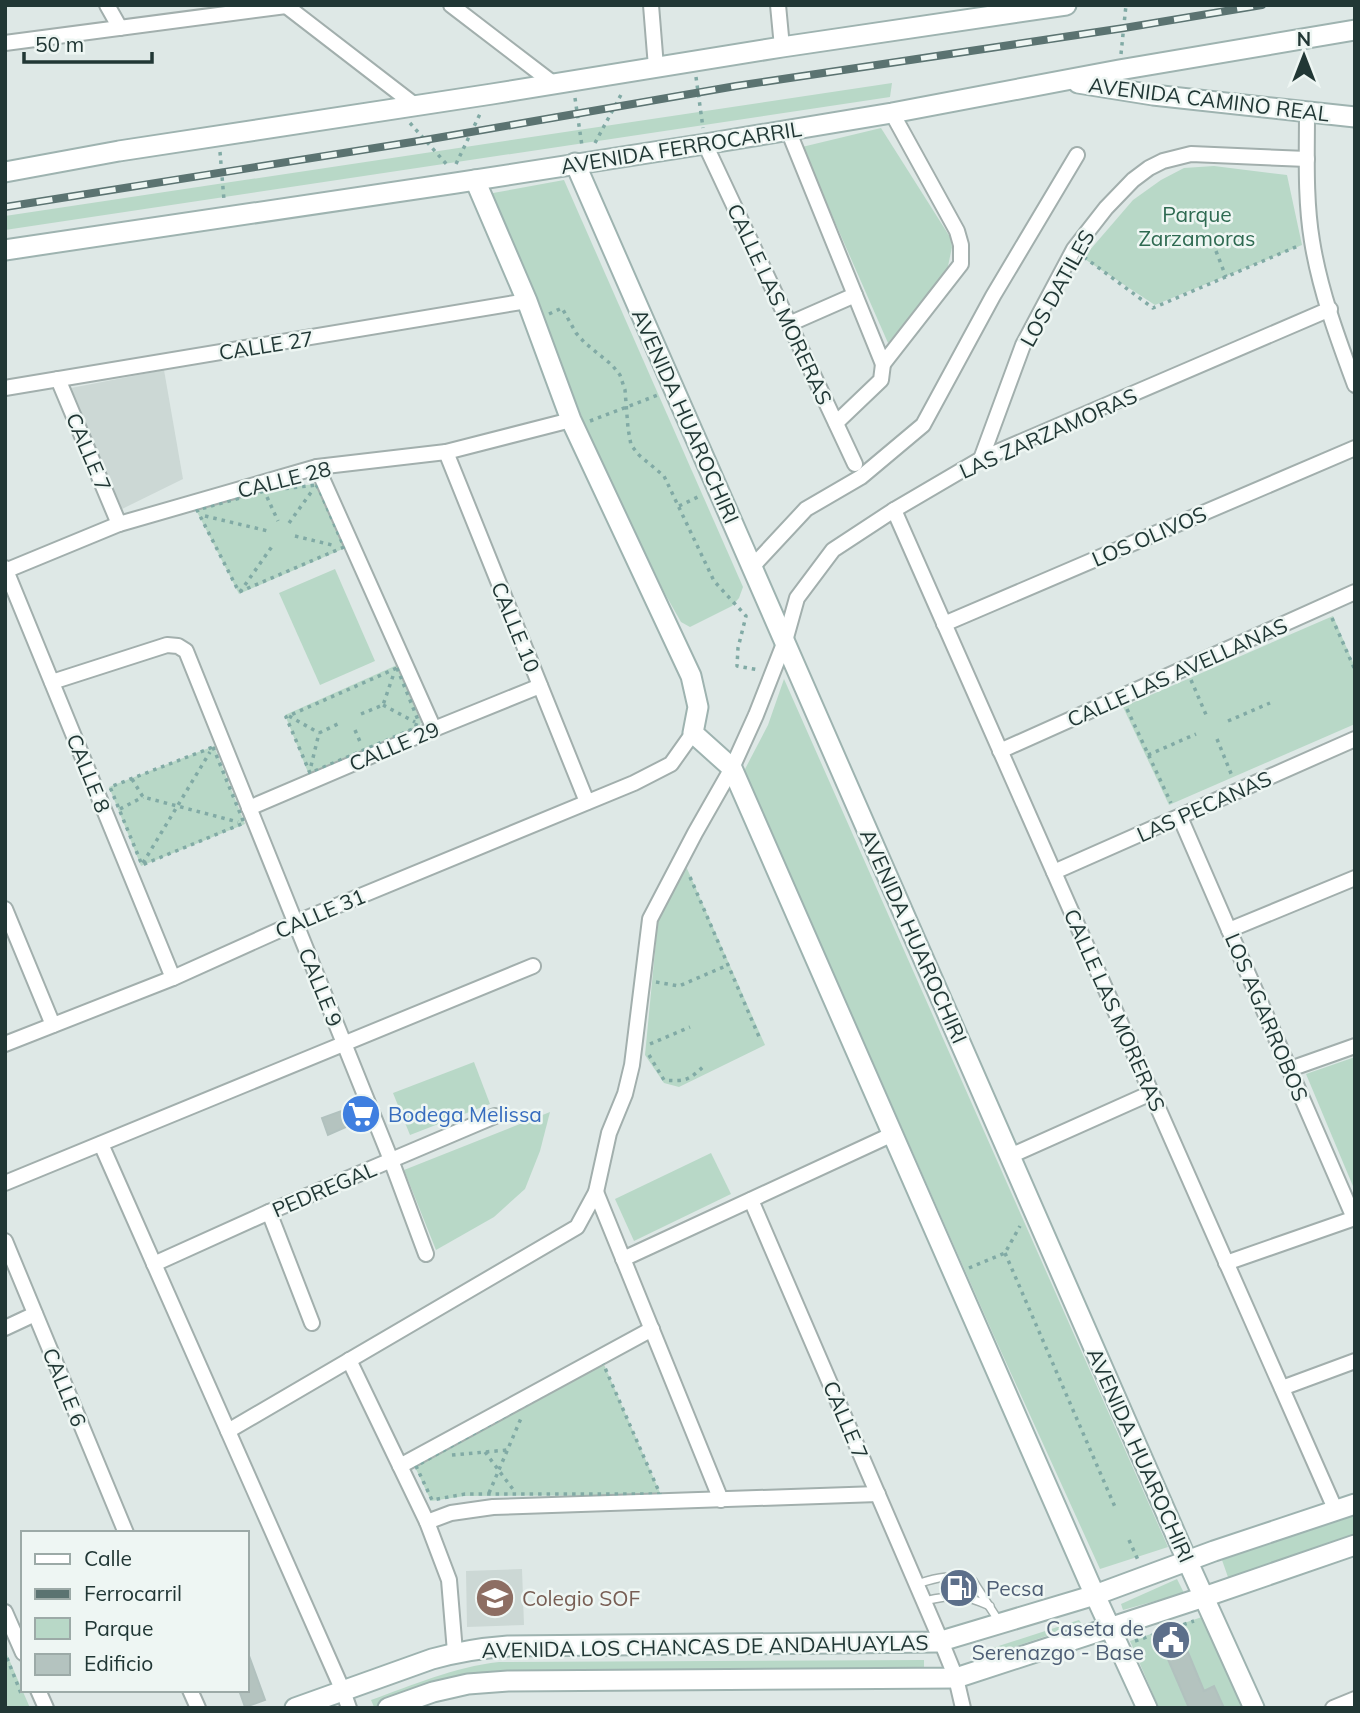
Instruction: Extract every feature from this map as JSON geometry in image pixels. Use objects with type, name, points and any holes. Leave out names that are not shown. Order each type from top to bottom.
[{"type":"street","points":[[107,5],[120,28]]},
{"type":"street","points":[[450,5],[563,83]]},
{"type":"street","points":[[651,5],[656,67]]},
{"type":"street","points":[[778,5],[782,47]]},
{"type":"street","points":[[5,172],[119,151],[1066,5]]},
{"type":"street","points":[[5,43],[285,6],[406,107]]},
{"type":"street","name":"AVENIDA FERROCARRIL","points":[[5,250],[705,144],[1355,30]]},
{"type":"street","name":"AVENIDA CAMINO REAL","points":[[1063,81],[1153,95],[1355,117]]},
{"type":"street","points":[[883,364],[961,264],[961,245],[957,231],[892,113]]},
{"type":"street","points":[[1307,113],[1307,189],[1312,240],[1321,285],[1355,385]]},
{"type":"street","points":[[788,130],[883,364],[881,380],[836,424]]},
{"type":"street","name":"CALLE LAS MORERAS","points":[[705,144],[855,464]]},
{"type":"street","name":"LOS DATILES","points":[[981,459],[1023,345],[1074,249],[1119,193],[1163,161],[1191,154],[1307,159]]},
{"type":"street","points":[[753,566],[806,509],[861,477],[923,425],[993,296],[1077,155]]},
{"type":"street","name":"AVENIDA HUAROCHIRI","points":[[580,163],[674,389],[1187,1561],[1254,1708]]},
{"type":"street","points":[[475,180],[527,301],[573,424],[691,676],[698,707],[693,733],[732,768],[1147,1708]]},
{"type":"street","points":[[789,324],[855,295]]},
{"type":"street","name":"CALLE 27","points":[[5,388],[527,301]]},
{"type":"street","name":"LAS ZARZAMORAS","points":[[228,1431],[577,1227],[596,1192],[608,1133],[625,1094],[632,1065],[650,919],[732,768],[785,641],[797,598],[833,550],[894,510],[981,459],[1329,309]]},
{"type":"street","name":"CALLE 7","points":[[58,379],[119,524]]},
{"type":"street","name":"CALLE 28","points":[[6,570],[119,524],[317,467],[446,452],[573,424]]},
{"type":"street","name":"LOS OLIVOS","points":[[944,624],[1355,448]]},
{"type":"street","name":"CALLE 10","points":[[446,452],[586,802]]},
{"type":"street","points":[[317,467],[434,729]]},
{"type":"street","name":"CALLE LAS MORERAS","points":[[894,510],[1282,1388],[1345,1507]]},
{"type":"street","name":"CALLE 8","points":[[6,570],[173,978]]},
{"type":"street","name":"CALLE LAS AVELLANAS","points":[[1000,751],[1355,593]]},
{"type":"street","name":"CALLE 9","points":[[52,682],[167,645],[178,646],[186,651],[248,817],[295,923],[426,1254]]},
{"type":"street","name":"CALLE 29","points":[[248,817],[300,786],[540,686]]},
{"type":"street","name":"CALLE 31","points":[[5,1044],[173,978],[295,923],[634,783],[671,764],[693,733]]},
{"type":"street","name":"LAS PECANAS","points":[[1054,872],[1355,739]]},
{"type":"street","name":"LOS AGARROBOS","points":[[1180,817],[1354,1218]]},
{"type":"street","points":[[1229,930],[1355,878]]},
{"type":"street","points":[[5,909],[53,1025]]},
{"type":"street","points":[[5,1183],[533,966]]},
{"type":"street","points":[[1290,1069],[1355,1046]]},
{"type":"street","points":[[1010,1156],[1151,1093]]},
{"type":"street","name":"PEDREGAL","points":[[154,1264],[495,1116]]},
{"type":"street","points":[[623,1259],[893,1134]]},
{"type":"street","points":[[101,1144],[346,1699]]},
{"type":"street","points":[[596,1192],[720,1500]]},
{"type":"street","name":"CALLE 7","points":[[751,1199],[942,1641],[957,1678],[963,1708]]},
{"type":"street","points":[[269,1212],[312,1323]]},
{"type":"street","points":[[1226,1263],[1354,1218]]},
{"type":"street","name":"CALLE 6","points":[[5,1241],[125,1531]]},
{"type":"street","points":[[5,1328],[36,1314]]},
{"type":"street","points":[[400,1466],[652,1329]]},
{"type":"street","points":[[349,1360],[427,1522],[449,1580],[455,1652]]},
{"type":"street","points":[[1282,1388],[1355,1361]]},
{"type":"street","points":[[427,1522],[451,1513],[493,1507],[878,1494]]},
{"type":"street","name":"AVENIDA LOS CHANCAS DE ANDAHUAYLAS","points":[[296,1708],[346,1699],[455,1652],[508,1646],[942,1641],[1096,1595],[1345,1507]]},
{"type":"street","name":"AVENIDA LOS CHANCAS DE ANDAHUAYLAS","points":[[388,1708],[433,1692],[468,1684],[508,1681],[957,1678],[1355,1545]]},
{"type":"street","points":[[5,1612],[21,1648]]},
{"type":"street","points":[[39,1692],[46,1708]]},
{"type":"street","points":[[191,1692],[198,1708]]},
{"type":"street","points":[[1333,1708],[1355,1699]]},
{"type":"lane","points":[[917,1584],[952,1576],[974,1581],[1000,1623]]},
{"type":"lane","points":[[924,1601],[951,1595],[966,1596],[990,1606]]},
{"type":"path","points":[[1119,70],[1126,5]]},
{"type":"path","points":[[694,61],[705,144]]},
{"type":"path","points":[[580,163],[634,71]]},
{"type":"path","points":[[563,83],[580,163]]},
{"type":"path","points":[[406,107],[453,171],[492,94]]},
{"type":"path","points":[[219,136],[225,217]]},
{"type":"path","points":[[1074,249],[1153,308],[1312,240]]},
{"type":"path","points":[[1216,251],[1226,277]]},
{"type":"path","points":[[549,314],[562,308],[584,343],[620,374],[625,390],[631,445],[639,456],[664,476],[713,581],[746,616],[737,666],[755,669]]},
{"type":"path","points":[[573,424],[674,389]]},
{"type":"path","points":[[239,592],[197,510],[265,491],[316,485]]},
{"type":"path","points":[[289,523],[316,485]]},
{"type":"path","points":[[316,485],[344,547]]},
{"type":"path","points":[[679,506],[718,488]]},
{"type":"path","points":[[265,491],[278,521]]},
{"type":"path","points":[[199,515],[268,531]]},
{"type":"path","points":[[295,536],[344,547]]},
{"type":"path","points":[[239,592],[273,545]]},
{"type":"path","points":[[239,592],[344,547]]},
{"type":"path","points":[[1332,617],[1355,670]]},
{"type":"path","points":[[361,714],[383,705],[397,668]]},
{"type":"path","points":[[310,773],[286,717],[397,668]]},
{"type":"path","points":[[300,786],[307,774],[415,728],[418,720],[397,668]]},
{"type":"path","points":[[1191,679],[1207,717]]},
{"type":"path","points":[[1228,721],[1270,703]]},
{"type":"path","points":[[383,705],[418,724]]},
{"type":"path","points":[[1126,708],[1170,803]]},
{"type":"path","points":[[289,716],[319,733]]},
{"type":"path","points":[[319,733],[340,723]]},
{"type":"path","points":[[355,730],[364,750]]},
{"type":"path","points":[[310,773],[319,733]]},
{"type":"path","points":[[1148,755],[1196,734]]},
{"type":"path","points":[[1217,739],[1232,776]]},
{"type":"path","points":[[213,747],[248,817]]},
{"type":"path","points":[[142,865],[110,787],[213,747]]},
{"type":"path","points":[[142,865],[213,747]]},
{"type":"path","points":[[132,779],[143,797]]},
{"type":"path","points":[[119,810],[143,797],[177,806],[248,817]]},
{"type":"path","points":[[142,865],[248,817]]},
{"type":"path","points":[[685,866],[760,1039]]},
{"type":"path","points":[[654,981],[679,986],[728,965]]},
{"type":"path","points":[[650,1044],[690,1027]]},
{"type":"path","points":[[651,1032],[649,1057],[664,1080],[690,1079],[705,1065]]},
{"type":"path","points":[[954,1274],[1005,1253],[1033,1209]]},
{"type":"path","points":[[1005,1253],[1115,1507]]},
{"type":"path","points":[[602,1361],[660,1494],[465,1494],[432,1500],[416,1466],[529,1402],[602,1361]]},
{"type":"path","points":[[488,1494],[529,1402]]},
{"type":"path","points":[[452,1455],[507,1450]]},
{"type":"path","points":[[485,1452],[516,1494]]},
{"type":"path","points":[[429,1458],[440,1457]]},
{"type":"path","points":[[1129,1540],[1139,1564]]},
{"type":"path","points":[[1131,1643],[1204,1618]]},
{"type":"path","points":[[5,1655],[23,1699]]},
{"type":"shaded area","points":[[164,370],[183,479],[122,509],[71,388]]},
{"type":"shaded area","name":"Colegio SOF","points":[[522,1569],[524,1625],[467,1627],[466,1571]]},
{"type":"green space","points":[[892,83],[890,97],[5,230],[5,216]]},
{"type":"green space","points":[[881,128],[950,237],[952,247],[947,271],[888,343],[802,147]]},
{"type":"green space","name":"Parque Zarzamoras","points":[[1214,166],[1287,175],[1302,245],[1155,305],[1083,258],[1133,200],[1161,180],[1184,168]]},
{"type":"green space","points":[[564,180],[743,587],[732,606],[690,627],[681,622],[664,592],[590,437],[493,200],[493,193]]},
{"type":"green space","points":[[318,485],[345,548],[239,594],[195,508],[265,490]]},
{"type":"green space","points":[[335,569],[375,661],[320,685],[279,593]]},
{"type":"green space","points":[[1333,616],[1355,667],[1355,724],[1169,805],[1123,707]]},
{"type":"green space","points":[[397,665],[421,722],[419,728],[309,775],[285,715]]},
{"type":"green space","points":[[784,679],[1168,1547],[1100,1569],[744,771],[768,725]]},
{"type":"green space","points":[[214,746],[245,824],[141,866],[109,787]]},
{"type":"green space","points":[[685,864],[765,1045],[679,1087],[664,1083],[645,1055],[658,920]]},
{"type":"green space","points":[[1355,1057],[1355,1191],[1306,1074]]},
{"type":"green space","points":[[474,1062],[490,1104],[410,1135],[393,1093]]},
{"type":"green space","points":[[550,1112],[540,1151],[525,1189],[494,1217],[436,1250],[404,1170]]},
{"type":"green space","points":[[711,1153],[731,1194],[634,1241],[615,1199]]},
{"type":"green space","points":[[602,1360],[661,1495],[465,1496],[431,1501],[414,1465]]},
{"type":"green space","points":[[1355,1514],[1355,1537],[1229,1580],[1222,1560]]},
{"type":"green space","points":[[1177,1579],[1184,1593],[1123,1610],[1121,1604]]},
{"type":"green space","points":[[1205,1616],[1245,1708],[1159,1708],[1130,1641]]},
{"type":"green space","points":[[1079,1620],[1082,1624],[978,1659],[977,1653]]},
{"type":"green space","points":[[5,1650],[30,1708],[5,1708]]},
{"type":"green space","points":[[924,1660],[924,1670],[436,1685],[374,1707],[371,1700],[450,1672],[499,1662]]},
{"type":"building","points":[[358,1105],[364,1119],[328,1135],[322,1118]]},
{"type":"building","points":[[956,1584],[969,1586],[973,1593],[955,1590]]},
{"type":"building","points":[[1174,1631],[1185,1645],[1204,1691],[1214,1686],[1224,1708],[1189,1708],[1167,1657],[1172,1655],[1162,1641],[1164,1635]]},
{"type":"building","points":[[248,1653],[265,1700],[245,1707],[240,1692],[248,1692]]},
{"type":"railway","points":[[5,207],[425,140],[736,86],[1262,5]]},
{"type":"place","name":"Bodega Melissa","points":[[361,1114]]},
{"type":"place","name":"Pecsa","points":[[959,1588]]},
{"type":"place","name":"Colegio SOF","points":[[495,1598]]},
{"type":"place","name":"Caseta de Serenazgo - Base","points":[[1171,1640]]}]
